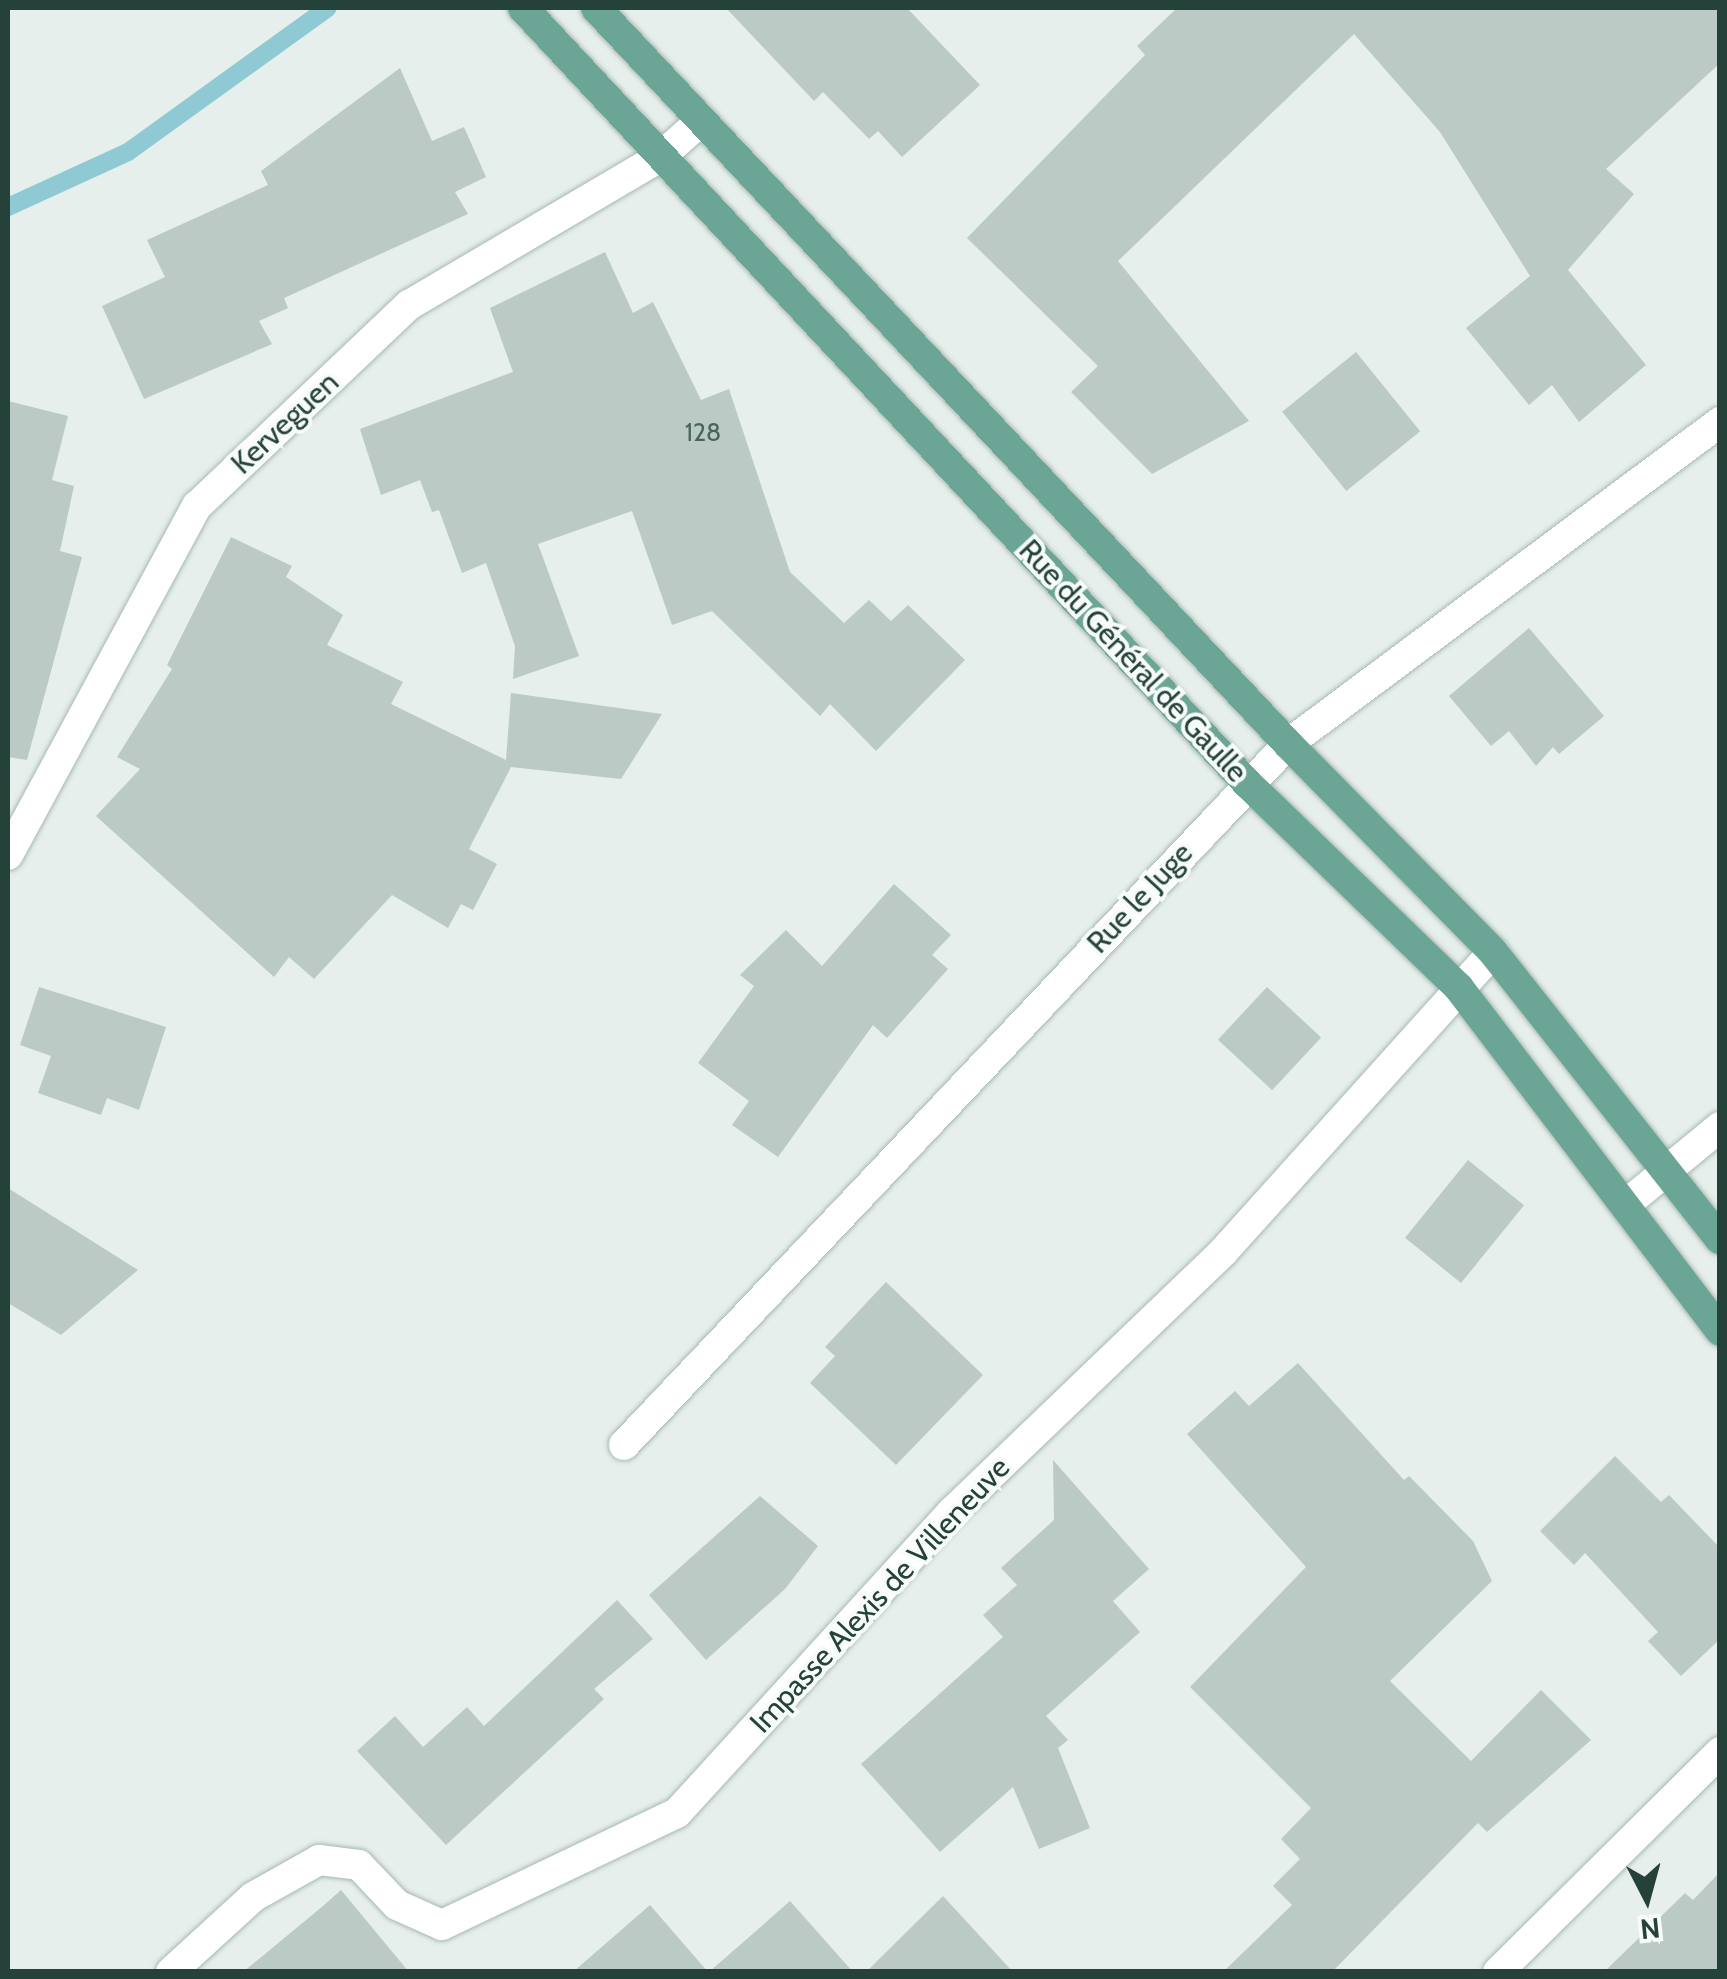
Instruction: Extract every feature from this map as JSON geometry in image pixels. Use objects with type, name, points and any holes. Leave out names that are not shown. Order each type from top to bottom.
[{"type":"main road","name":"Rue du Général de Gaulle","points":[[523,8],[1248,784],[1459,988],[1720,1331]]},
{"type":"main road","name":"Rue du Général de Gaulle","points":[[596,8],[1288,744],[1492,952],[1667,1165],[1720,1239]]},
{"type":"street","name":"Kerveguen","points":[[8,855],[196,506],[409,306],[660,157],[701,121]]},
{"type":"street","name":"Rue le Juge","points":[[624,1445],[1288,744],[1720,422]]},
{"type":"street","name":"Impasse Alexis de Villeneuve","points":[[172,1972],[253,1896],[319,1860],[359,1865],[398,1905],[442,1925],[677,1813],[952,1512],[1223,1252],[1492,952]]},
{"type":"street","points":[[1625,1204],[1667,1165],[1720,1126]]},
{"type":"street","points":[[1498,1972],[1720,1752]]},
{"type":"building","points":[[726,8],[907,8],[980,85],[902,157],[878,131],[869,139],[823,92],[814,101]]},
{"type":"building","points":[[1177,8],[1720,8],[1720,63],[1606,169],[1634,194],[1568,270],[1646,365],[1579,422],[1552,385],[1529,405],[1466,328],[1530,276],[1440,132],[1354,34],[1118,261],[1249,421],[1152,474],[1071,392],[1098,366],[967,238],[1145,55],[1137,46]]},
{"type":"building","points":[[400,68],[432,141],[464,127],[486,177],[455,192],[468,214],[284,298],[288,308],[259,321],[272,344],[144,399],[102,306],[165,277],[147,240],[268,185],[261,171]]},
{"type":"building","points":[[605,252],[633,313],[653,302],[701,400],[729,389],[790,572],[844,623],[869,600],[891,621],[908,605],[965,660],[876,751],[830,704],[820,716],[712,611],[672,625],[632,511],[538,544],[579,656],[513,679],[515,646],[486,563],[462,573],[439,510],[432,512],[420,480],[381,495],[360,429],[513,372],[490,308]]},
{"type":"building","points":[[1356,352],[1420,431],[1346,491],[1282,412]]},
{"type":"building","points":[[8,401],[68,416],[52,480],[74,486],[60,551],[82,557],[27,760],[8,757]]},
{"type":"building","points":[[231,537],[292,566],[286,577],[343,615],[327,645],[403,682],[391,704],[506,760],[511,693],[662,714],[621,779],[511,767],[469,849],[497,864],[473,910],[461,904],[448,928],[392,895],[314,979],[289,957],[274,977],[96,816],[140,769],[117,757],[172,669],[167,665]]},
{"type":"building","points":[[1529,628],[1604,716],[1559,754],[1553,747],[1536,766],[1509,731],[1491,746],[1449,696]]},
{"type":"building","points":[[894,884],[951,935],[932,955],[948,969],[887,1038],[873,1025],[778,1157],[732,1125],[749,1101],[698,1063],[754,986],[740,975],[786,930],[822,966]]},
{"type":"building","points":[[39,987],[166,1027],[139,1110],[107,1098],[101,1115],[38,1093],[51,1056],[20,1045]]},
{"type":"building","points":[[1267,987],[1321,1037],[1272,1090],[1218,1040]]},
{"type":"building","points":[[1468,1160],[1524,1205],[1461,1283],[1405,1238]]},
{"type":"building","points":[[8,1188],[138,1270],[61,1335],[8,1303]]},
{"type":"building","points":[[886,1282],[983,1375],[896,1465],[810,1383],[835,1356],[825,1347]]},
{"type":"building","points":[[1298,1363],[1404,1480],[1409,1476],[1473,1541],[1492,1581],[1390,1681],[1471,1761],[1541,1690],[1591,1740],[1487,1832],[1478,1823],[1332,1972],[1223,1972],[1292,1905],[1273,1886],[1300,1859],[1281,1839],[1311,1808],[1190,1687],[1306,1567],[1187,1434],[1235,1391],[1249,1406]]},
{"type":"building","points":[[1615,1456],[1661,1502],[1669,1495],[1720,1548],[1720,1639],[1681,1676],[1648,1641],[1658,1632],[1585,1553],[1574,1565],[1540,1531]]},
{"type":"building","points":[[1053,1460],[1149,1569],[1113,1601],[1140,1632],[1046,1716],[1068,1740],[1058,1748],[1090,1828],[1039,1849],[1013,1787],[940,1852],[861,1764],[1003,1637],[983,1615],[1017,1585],[1001,1568],[1054,1520]]},
{"type":"building","points":[[760,1496],[818,1546],[785,1589],[706,1660],[649,1595]]},
{"type":"building","points":[[617,1600],[653,1639],[594,1689],[604,1699],[446,1845],[357,1751],[395,1716],[423,1747],[467,1707],[484,1726]]},
{"type":"building","points":[[1720,1872],[1720,1972],[1604,1972],[1685,1893],[1693,1900]]},
{"type":"building","points":[[341,1890],[409,1972],[243,1972],[323,1906]]},
{"type":"building","points":[[943,1896],[1013,1972],[866,1972]]},
{"type":"building","points":[[790,1901],[853,1972],[709,1972],[765,1923]]},
{"type":"building","points":[[650,1905],[708,1972],[573,1972]]},
{"type":"waterway","points":[[8,207],[128,152],[328,8]]}]
